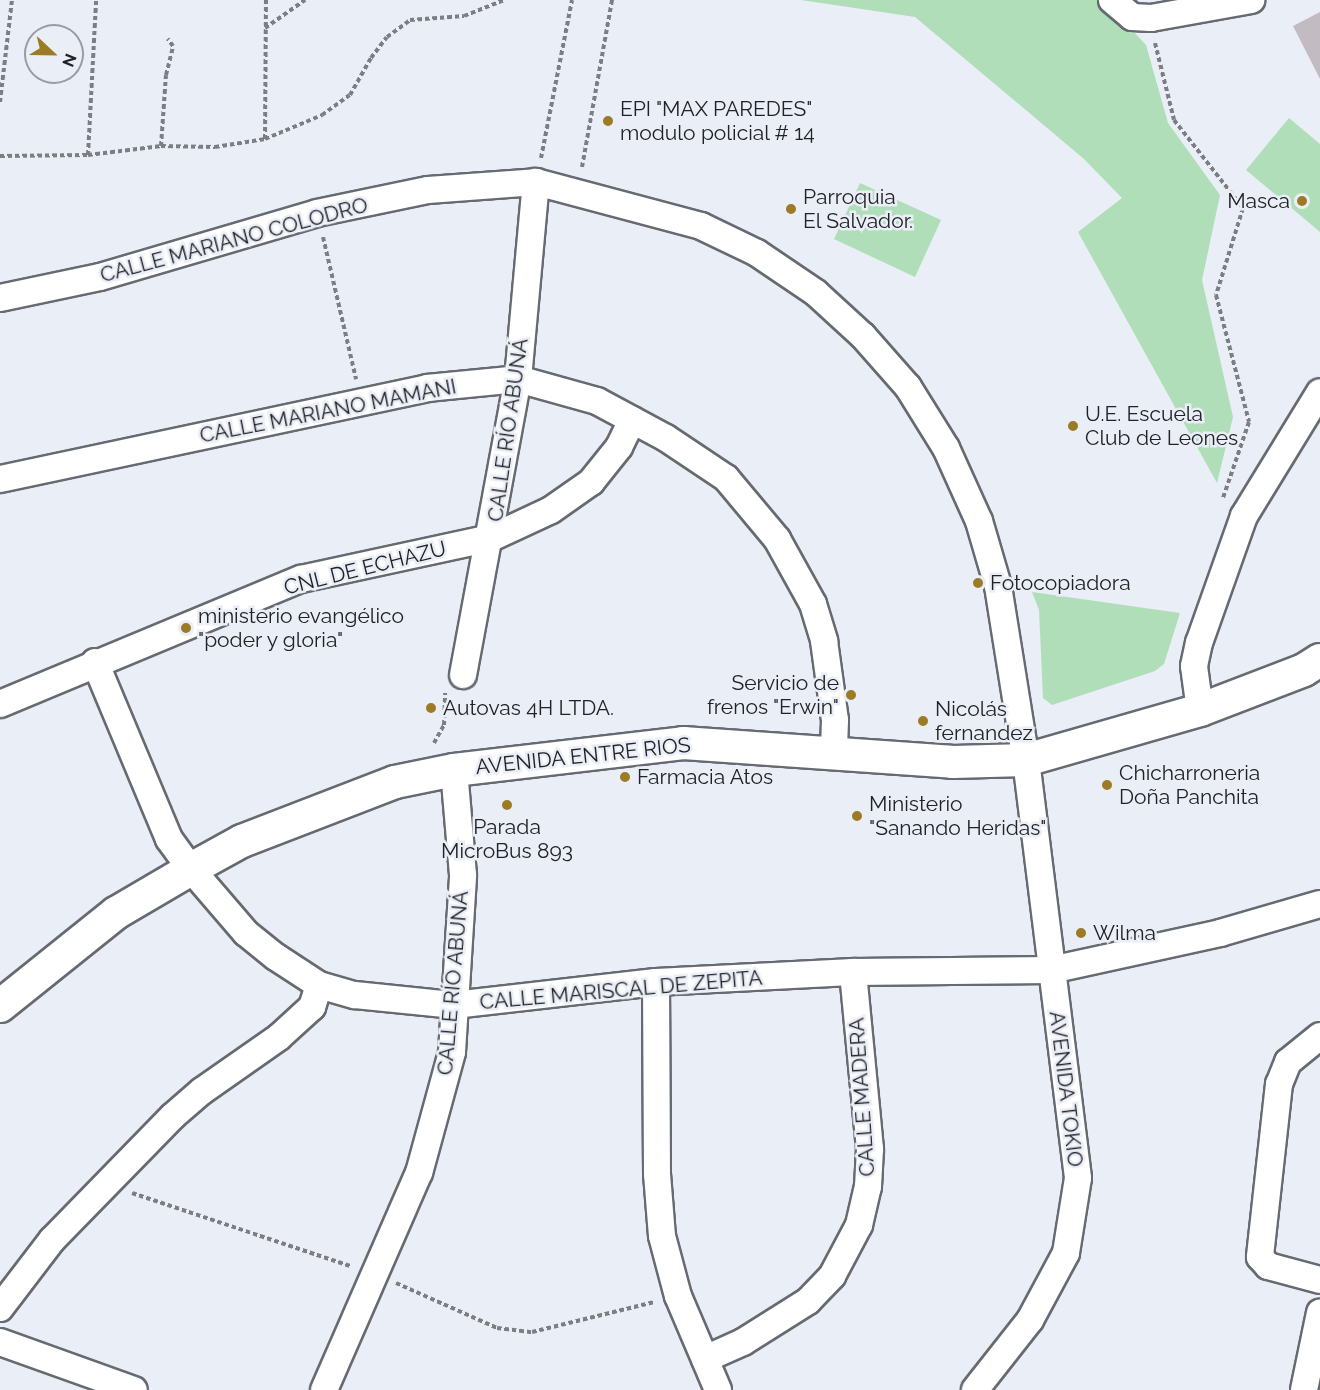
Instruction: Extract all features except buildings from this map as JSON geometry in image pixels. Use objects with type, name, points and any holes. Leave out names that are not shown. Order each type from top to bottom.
[{"type":"main road","name":"AVENIDA ENTRE RIOS","points":[[0,1006],[116,913],[192,869],[242,841],[310,812],[395,782],[454,770],[683,743],[953,762],[1026,760],[1200,710],[1304,670],[1320,660]]},
{"type":"street","points":[[1112,0],[1132,18],[1151,18],[1251,0]]},
{"type":"street","name":"CALLE MARIANO COLODRO","points":[[0,298],[100,277],[317,213],[428,190],[536,182],[701,226],[757,253],[816,293],[863,336],[908,387],[946,448],[979,521],[998,586],[1026,760]]},
{"type":"street","name":"CALLE RÍO ABUNÁ","points":[[463,675],[491,538],[518,379],[536,182]]},
{"type":"street","name":"CALLE MARIANO MAMANI","points":[[0,479],[361,400],[426,388],[518,379],[597,401],[726,478],[758,515],[796,570],[824,641],[835,720],[834,753]]},
{"type":"street","points":[[1200,710],[1194,666],[1199,643],[1240,526],[1320,392]]},
{"type":"street","name":"CNL DE ECHAZU","points":[[0,704],[95,662],[301,579],[491,538],[551,510],[591,482],[619,447],[632,420]]},
{"type":"street","name":"CALLE MARISCAL DE ZEPITA","points":[[95,662],[169,839],[246,933],[319,985],[394,1001],[454,1005],[656,982],[853,972],[1051,970],[1220,933],[1320,904]]},
{"type":"street","name":"AVENIDA TOKIO","points":[[975,1390],[1030,1320],[1066,1253],[1078,1178],[1026,760]]},
{"type":"street","name":"CALLE RÍO ABUNÁ","points":[[324,1390],[419,1173],[452,1052],[463,875],[454,770]]},
{"type":"street","name":"CALLE MADERA","points":[[705,1359],[743,1342],[808,1301],[832,1276],[859,1225],[868,1186],[870,1149],[853,972]]},
{"type":"street","points":[[656,982],[657,1174],[662,1236],[678,1296],[718,1390]]},
{"type":"street","points":[[0,1308],[52,1240],[173,1116],[202,1090],[279,1037],[312,1007],[319,985]]},
{"type":"street","points":[[1320,1036],[1288,1062],[1279,1084],[1260,1257],[1268,1266],[1320,1281]]},
{"type":"street","points":[[1304,1390],[1320,1313]]},
{"type":"street","points":[[0,1342],[134,1390]]},
{"type":"path","points":[[0,102],[12,0]]},
{"type":"path","points":[[88,155],[96,0]]},
{"type":"path","points":[[265,139],[266,0]]},
{"type":"path","points":[[265,29],[305,0]]},
{"type":"path","points":[[0,156],[88,155],[161,146],[215,147],[265,139],[322,115],[350,95],[371,58],[387,38],[410,20],[464,16],[504,0]]},
{"type":"path","points":[[536,182],[572,0]]},
{"type":"path","points":[[577,192],[610,1]]},
{"type":"path","points":[[1151,18],[1174,120],[1242,208],[1216,295],[1249,422],[1220,508]]},
{"type":"path","points":[[161,146],[166,75],[173,46],[168,39]]},
{"type":"path","points":[[317,213],[361,400]]},
{"type":"path","points":[[434,743],[442,731],[445,699]]},
{"type":"green space","points":[[801,0],[1104,0],[1146,45],[1168,123],[1220,195],[1202,280],[1233,417],[1217,483],[1078,232],[1122,198],[1084,159],[915,17]]},
{"type":"green space","name":"Masca","points":[[1289,118],[1320,144],[1320,232],[1246,170]]},
{"type":"green space","points":[[860,183],[941,220],[915,277],[834,239]]},
{"type":"green space","points":[[1032,592],[1180,613],[1164,664],[1155,671],[1052,705],[1043,698],[1039,610]]},
{"type":"place","name":"EPI \"MAX PAREDES\" modulo policial # 14","points":[[608,121]]},
{"type":"place","name":"Masca","points":[[1302,201]]},
{"type":"place","name":"Parroquia El Salvador.","points":[[791,209]]},
{"type":"place","name":"U.E. Escuela Club de Leones","points":[[1073,426]]},
{"type":"place","name":"Fotocopiadora","points":[[978,583]]},
{"type":"place","name":"ministerio evangélico \"poder y gloria\"","points":[[186,628]]},
{"type":"place","name":"Servicio de frenos \"Erwin\"","points":[[851,695]]},
{"type":"place","name":"Autovas 4H LTDA.","points":[[431,708]]},
{"type":"place","name":"Nicolás fernandez","points":[[923,721]]},
{"type":"place","name":"Farmacia Atos","points":[[625,777]]},
{"type":"place","name":"Chicharroneria Doña Panchita","points":[[1107,785]]},
{"type":"place","name":"Parada MicroBus 893","points":[[507,805]]},
{"type":"place","name":"Ministerio \"Sanando Heridas\"","points":[[857,816]]},
{"type":"place","name":"Wilma","points":[[1081,933]]}]
